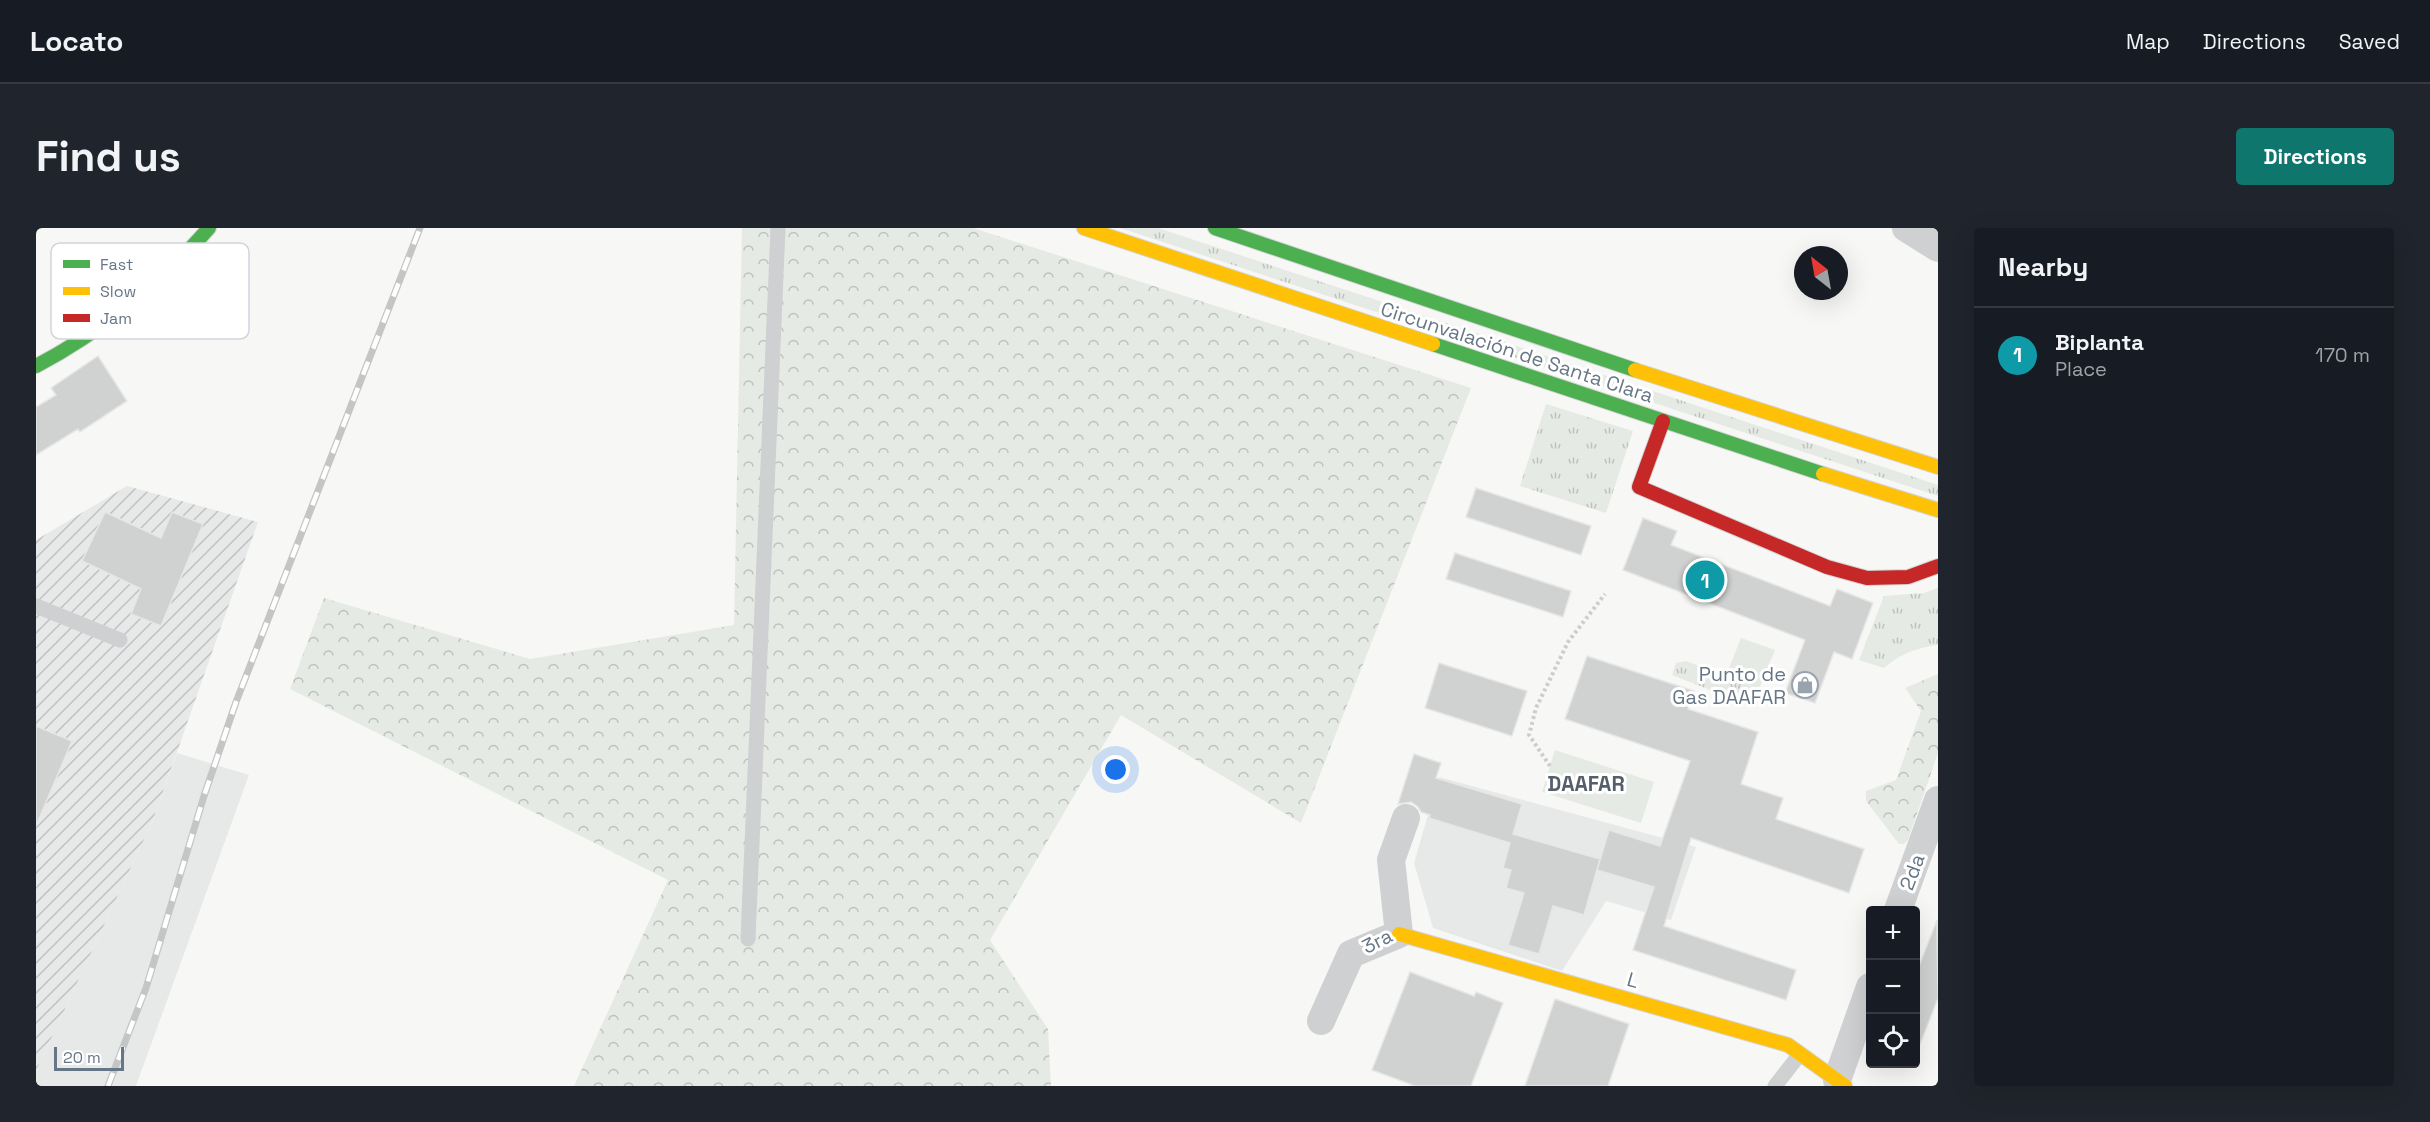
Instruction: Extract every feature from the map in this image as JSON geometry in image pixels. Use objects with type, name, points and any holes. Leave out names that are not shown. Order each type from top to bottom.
[{"type":"main road","points":[[196,243],[209,228]]},
{"type":"main road","name":"Circunvalación de Santa Clara","points":[[1084,228],[1831,477],[1938,510]]},
{"type":"main road","name":"Circunvalación de Santa Clara","points":[[1215,228],[1729,402],[1938,468]]},
{"type":"main road","points":[[36,366],[80,339]]},
{"type":"main road","points":[[1663,421],[1639,487],[1827,567],[1867,578],[1908,577],[1938,566]]},
{"type":"main road","name":"L","points":[[1399,934],[1788,1045],[1841,1083]]},
{"type":"street","points":[[1906,228],[1938,248]]},
{"type":"street","name":"2da","points":[[1899,906],[1938,800]]},
{"type":"street","name":"3ra","points":[[1321,1022],[1351,954],[1399,934],[1391,860],[1406,818]]},
{"type":"street","points":[[1841,1083],[1866,1000]]},
{"type":"lane","points":[[748,939],[778,228]]},
{"type":"lane","points":[[36,606],[120,640]]},
{"type":"lane","points":[[1775,1086],[1800,1054]]},
{"type":"path","points":[[1550,766],[1529,735],[1536,708],[1568,642],[1605,594]]},
{"type":"shaded area","points":[[127,486],[258,522],[153,820],[36,1071],[36,540]]},
{"type":"shaded area","points":[[177,753],[249,775],[136,1086],[36,1086],[36,1071],[153,820]]},
{"type":"shaded area","points":[[1439,777],[1696,847],[1671,920],[1606,901],[1562,971],[1433,928],[1414,863]]},
{"type":"green space","points":[[742,228],[973,228],[1471,388],[1301,823],[1121,715],[990,940],[1048,1029],[1051,1086],[574,1086],[668,880],[290,689],[324,598],[530,659],[734,625]]},
{"type":"green space","points":[[1120,228],[1158,228],[1938,485],[1938,496]]},
{"type":"green space","points":[[1546,404],[1633,431],[1606,513],[1520,486]]},
{"type":"green space","points":[[1938,588],[1938,645],[1910,652],[1884,668],[1859,660],[1884,596],[1924,593]]},
{"type":"green space","points":[[1741,638],[1775,650],[1759,689],[1726,676]]},
{"type":"green space","points":[[1686,661],[1759,689],[1753,707],[1672,675],[1676,663]]},
{"type":"green space","points":[[1938,674],[1938,753],[1908,840],[1904,844],[1899,844],[1866,801],[1866,791],[1896,780],[1921,711],[1905,688]]},
{"type":"green space","points":[[1555,750],[1654,782],[1641,823],[1542,792]]},
{"type":"building","points":[[98,356],[127,401],[80,432],[78,429],[36,455],[36,407],[56,395],[51,388]]},
{"type":"building","points":[[1476,488],[1591,526],[1581,555],[1466,517]]},
{"type":"building","points":[[105,512],[161,538],[172,512],[203,524],[161,626],[131,614],[141,589],[82,561]]},
{"type":"building","points":[[1643,518],[1677,531],[1671,545],[1830,606],[1837,589],[1873,603],[1852,659],[1834,652],[1815,703],[1785,693],[1805,640],[1623,570]]},
{"type":"building","points":[[1455,553],[1571,591],[1563,617],[1446,579]]},
{"type":"building","points":[[1587,656],[1694,691],[1688,709],[1758,732],[1741,784],[1783,798],[1776,819],[1864,849],[1849,893],[1691,838],[1664,926],[1796,970],[1786,1000],[1633,950],[1654,887],[1597,870],[1609,830],[1660,846],[1690,761],[1565,719]]},
{"type":"building","points":[[1439,663],[1527,691],[1512,736],[1425,708]]},
{"type":"building","points":[[36,726],[72,741],[36,826]]},
{"type":"building","points":[[1414,754],[1441,763],[1436,778],[1522,804],[1513,834],[1600,859],[1584,915],[1553,906],[1539,954],[1508,945],[1524,893],[1506,888],[1511,870],[1503,868],[1510,843],[1429,818],[1430,815],[1421,812],[1411,802],[1398,804]]},
{"type":"building","points":[[1937,920],[1938,998],[1920,1044],[1920,1014],[1920,964]]},
{"type":"building","points":[[1410,972],[1474,996],[1476,992],[1503,1003],[1471,1086],[1415,1086],[1372,1070]]},
{"type":"building","points":[[1555,999],[1629,1024],[1608,1086],[1525,1086]]},
{"type":"railway","points":[[108,1086],[146,988],[204,796],[236,702],[420,228]]},
{"type":"traffic: fast","points":[[195,243],[209,228]]},
{"type":"traffic: fast","points":[[1215,228],[1635,370]]},
{"type":"traffic: fast","points":[[36,366],[82,339]]},
{"type":"traffic: fast","points":[[1433,344],[1823,474]]},
{"type":"traffic: slow","points":[[1084,228],[1433,344]]},
{"type":"traffic: slow","points":[[1635,370],[1938,467]]},
{"type":"traffic: slow","points":[[1823,474],[1938,510]]},
{"type":"traffic: slow","points":[[1399,934],[1788,1045],[1845,1086]]},
{"type":"traffic: jam","points":[[1663,421],[1639,487],[1827,567],[1867,578],[1908,577],[1938,566]]},
{"type":"place","name":"Biplanta","points":[[1705,580]]},
{"type":"place","name":"Punto de Gas DAAFAR","points":[[1805,685]]},
{"type":"district","name":"DAAFAR","points":[[1586,784]]}]
